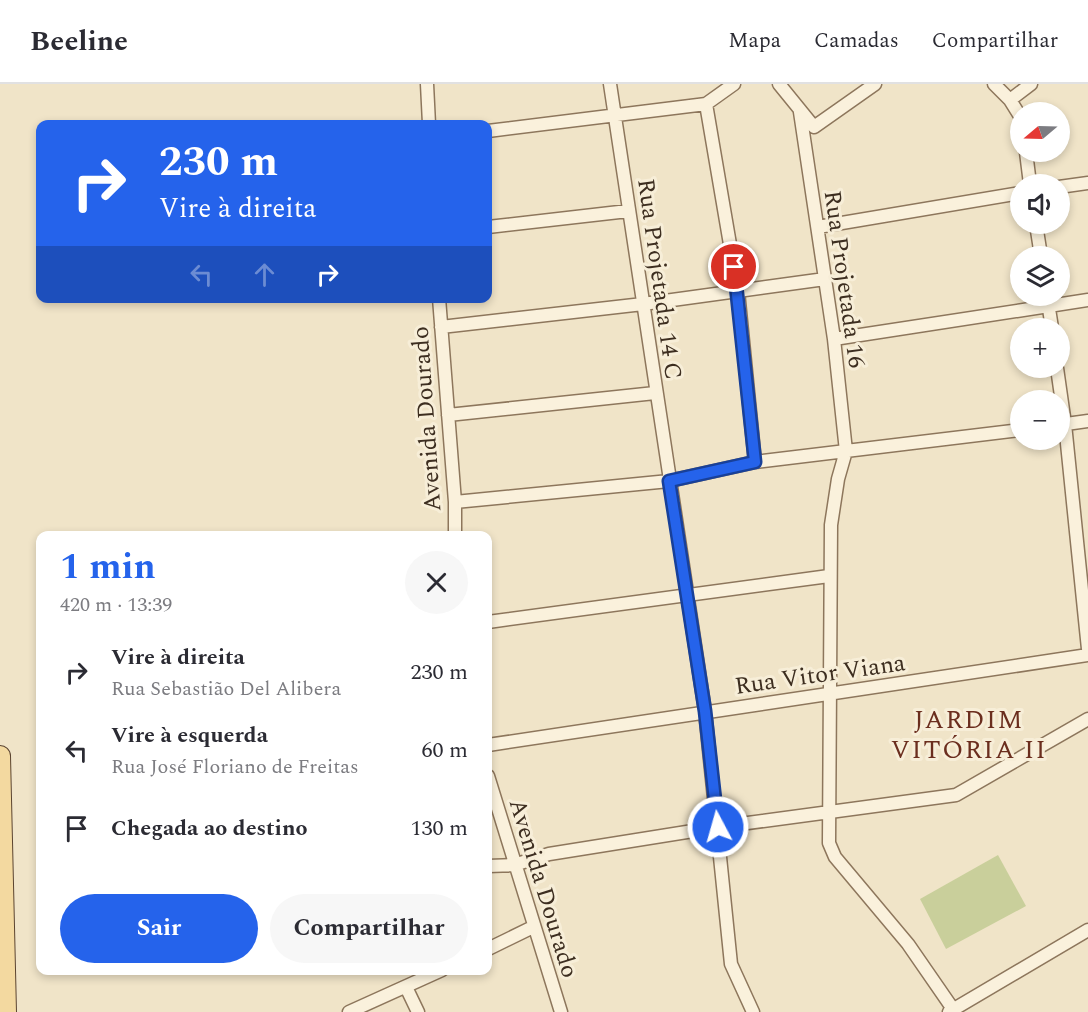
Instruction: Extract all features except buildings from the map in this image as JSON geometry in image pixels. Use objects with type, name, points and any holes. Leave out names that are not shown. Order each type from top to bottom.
[{"type":"main road","points":[[0,756],[6,1012]]},
{"type":"street","points":[[427,84],[429,120]]},
{"type":"street","name":"Rua Projetada 14 C","points":[[610,84],[705,711],[731,964],[753,1012]]},
{"type":"street","points":[[492,131],[706,104],[734,84]]},
{"type":"street","points":[[779,84],[814,127],[875,84]]},
{"type":"street","points":[[994,84],[1010,100],[1031,84]]},
{"type":"street","points":[[706,104],[738,291],[755,462]]},
{"type":"street","name":"Rua Projetada 16","points":[[800,112],[834,339],[846,451]]},
{"type":"street","points":[[1070,185],[1088,183]]},
{"type":"street","points":[[818,227],[1010,195]]},
{"type":"street","points":[[492,227],[628,211]]},
{"type":"street","points":[[441,327],[643,304],[825,279]]},
{"type":"street","points":[[1070,300],[1088,300]]},
{"type":"street","name":"Avenida Dourado","points":[[439,303],[455,502],[455,531]]},
{"type":"street","points":[[834,339],[1020,306]]},
{"type":"street","points":[[448,415],[655,393]]},
{"type":"street","points":[[1070,423],[1088,421]]},
{"type":"street","points":[[455,502],[669,481],[755,462],[1010,431]]},
{"type":"street","points":[[1065,450],[1088,649]]},
{"type":"street","points":[[846,451],[838,479],[831,525],[829,576],[828,813],[829,843],[835,858],[908,944],[953,1011],[1088,930]]},
{"type":"street","points":[[492,621],[829,576]]},
{"type":"street","name":"Rua Vitor Viana","points":[[492,744],[1088,655]]},
{"type":"street","points":[[492,866],[514,865],[549,854],[718,827],[956,795],[1088,719]]},
{"type":"street","name":"Avenida Dourado","points":[[492,790],[561,1012]]},
{"type":"street","points":[[492,947],[533,927]]},
{"type":"street","points":[[349,1012],[431,975]]},
{"type":"street","points":[[406,987],[418,1012]]},
{"type":"green space","points":[[998,855],[1026,906],[946,949],[920,899]]},
{"type":"district","name":"JARDIM VITÓRIA II","points":[[969,734]]},
{"type":"route","points":[[718,827],[705,711],[669,481],[755,462],[734,267]]}]
